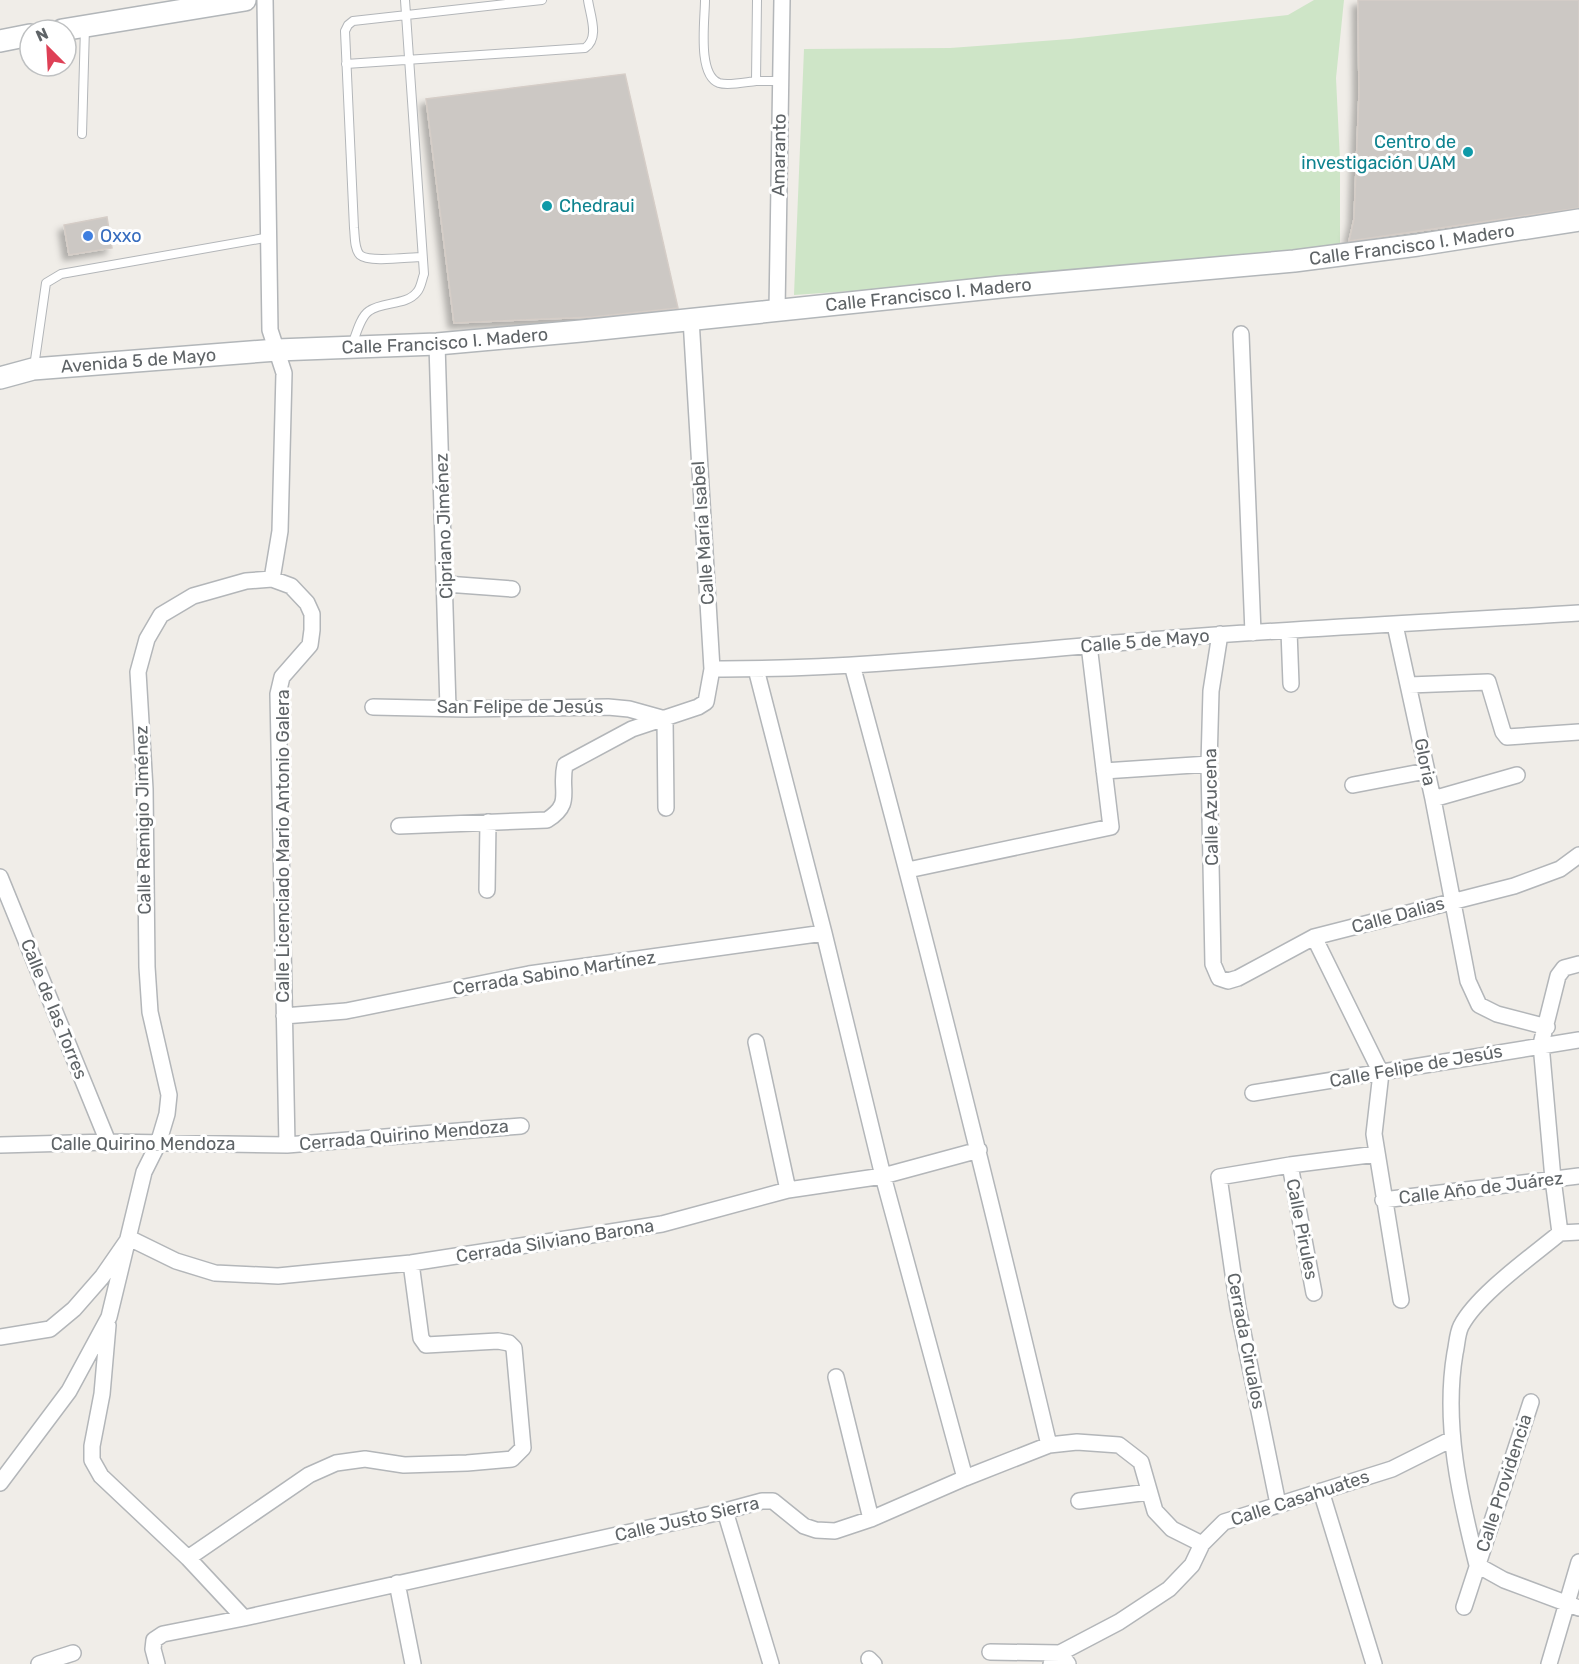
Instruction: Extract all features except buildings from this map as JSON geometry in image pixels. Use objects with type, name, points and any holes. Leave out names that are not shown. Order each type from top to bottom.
[{"type":"main road","points":[[78,27],[245,0]]},
{"type":"main road","points":[[0,41],[18,38]]},
{"type":"main road","name":"Calle Francisco I. Madero","points":[[277,350],[437,344],[1001,287],[1294,261],[1418,245],[1579,220]]},
{"type":"main road","name":"Avenida 5 de Mayo","points":[[0,378],[33,369],[277,350]]},
{"type":"street","points":[[265,0],[270,330],[284,373],[280,531],[272,579]]},
{"type":"street","name":"Amaranto","points":[[777,310],[782,0]]},
{"type":"street","name":"Calle María Isabel","points":[[665,718],[706,702],[712,669],[691,320]]},
{"type":"street","points":[[1241,334],[1253,633]]},
{"type":"street","name":"Cipriano Jiménez","points":[[437,344],[448,708]]},
{"type":"street","name":"Calle Licenciado Mario Antonio Galera","points":[[272,579],[291,586],[307,603],[312,614],[310,645],[282,677],[279,694],[287,1145]]},
{"type":"street","name":"Calle Remigio Jiménez","points":[[109,1317],[144,1172],[158,1144],[167,1114],[169,1095],[149,1001],[145,919],[146,789],[138,672],[147,639],[161,615],[193,597],[246,580],[272,579]]},
{"type":"street","points":[[446,584],[512,590]]},
{"type":"street","name":"Calle 5 de Mayo","points":[[712,669],[852,665],[1220,634],[1579,613]]},
{"type":"street","name":"Gloria","points":[[1395,625],[1433,799],[1468,981],[1479,1005],[1497,1014],[1547,1027]]},
{"type":"street","points":[[1289,631],[1291,684]]},
{"type":"street","name":"Calle Azucena","points":[[1219,978],[1213,964],[1209,764],[1211,691],[1220,634]]},
{"type":"street","points":[[908,870],[1111,827],[1089,645]]},
{"type":"street","points":[[852,665],[908,870],[979,1150],[1048,1445]]},
{"type":"street","points":[[756,669],[825,933],[883,1176],[965,1478]]},
{"type":"street","points":[[1409,686],[1488,682],[1503,732],[1507,737],[1579,732]]},
{"type":"street","name":"San Felipe de Jesús","points":[[373,707],[608,706],[665,718]]},
{"type":"street","points":[[399,826],[548,820],[558,814],[564,802],[565,765],[632,729],[665,718],[666,808]]},
{"type":"street","points":[[1104,771],[1209,764]]},
{"type":"street","points":[[1353,785],[1426,771]]},
{"type":"street","points":[[1433,799],[1517,776]]},
{"type":"street","points":[[487,890],[488,822]]},
{"type":"street","name":"Calle Dalias","points":[[1219,978],[1228,981],[1238,978],[1314,937],[1514,886],[1560,869],[1579,855]]},
{"type":"street","name":"Calle de las Torres","points":[[0,877],[108,1142]]},
{"type":"street","name":"Cerrada Sabino Martínez","points":[[284,1016],[346,1011],[529,974],[825,933]]},
{"type":"street","points":[[1314,937],[1381,1073],[1374,1134],[1401,1300]]},
{"type":"street","points":[[1560,1233],[1552,1179],[1542,1044],[1558,976],[1564,968],[1579,964]]},
{"type":"street","name":"Calle Felipe de Jesús","points":[[1253,1093],[1542,1044],[1579,1040]]},
{"type":"street","points":[[756,1042],[788,1190]]},
{"type":"street","name":"Cerrada Quirino Mendoza","points":[[287,1145],[521,1126]]},
{"type":"street","name":"Calle Quirino Mendoza","points":[[0,1145],[108,1142],[287,1145]]},
{"type":"street","name":"Cerrada Silviano Barona","points":[[129,1238],[176,1261],[215,1273],[278,1276],[411,1263],[662,1224],[788,1190],[883,1176],[979,1150]]},
{"type":"street","name":"Calle Pirules","points":[[1219,1177],[1377,1154]]},
{"type":"street","name":"Calle Pirules","points":[[1290,1165],[1314,1293]]},
{"type":"street","name":"Calle Año de Juárez","points":[[1383,1200],[1579,1176]]},
{"type":"street","name":"Cerrada Cirualos","points":[[1219,1177],[1238,1308],[1278,1504]]},
{"type":"street","points":[[1573,1606],[1504,1580],[1477,1565],[1460,1496],[1452,1439],[1453,1368],[1460,1328],[1480,1299],[1560,1233],[1579,1232]]},
{"type":"street","points":[[0,1337],[50,1329],[74,1309],[102,1277],[129,1238]]},
{"type":"street","points":[[188,1558],[309,1475],[336,1462],[365,1459],[404,1465],[467,1463],[512,1459],[524,1448],[514,1348],[509,1343],[498,1341],[426,1345],[422,1338],[411,1263]]},
{"type":"street","points":[[0,1483],[69,1391],[109,1317]]},
{"type":"street","points":[[109,1317],[102,1394],[92,1446],[92,1460],[101,1476],[188,1558],[244,1618]]},
{"type":"street","points":[[836,1377],[871,1519]]},
{"type":"street","name":"Calle Providencia","points":[[1464,1606],[1531,1402]]},
{"type":"street","name":"Calle Casahuates","points":[[1060,1660],[1169,1589],[1192,1565],[1202,1544],[1224,1522],[1392,1469],[1452,1439]]},
{"type":"street","name":"Calle Justo Sierra","points":[[157,1664],[153,1649],[154,1640],[163,1634],[244,1618],[762,1501],[773,1501],[804,1526],[816,1530],[835,1531],[871,1519],[1048,1445],[1077,1442],[1119,1445],[1141,1462],[1155,1511],[1172,1529],[1202,1544]]},
{"type":"street","points":[[1321,1491],[1374,1664]]},
{"type":"street","points":[[1079,1501],[1149,1492]]},
{"type":"street","points":[[725,1511],[771,1664]]},
{"type":"street","points":[[1549,1664],[1573,1606],[1579,1562]]},
{"type":"street","points":[[397,1583],[413,1664]]},
{"type":"street","points":[[990,1652],[1060,1660]]},
{"type":"street","points":[[39,1664],[73,1653]]},
{"type":"lane","points":[[351,347],[368,311],[381,305],[407,299],[418,292],[424,274],[405,0]]},
{"type":"lane","points":[[422,257],[369,259],[361,256],[357,249],[354,228],[345,31],[353,21],[542,0]]},
{"type":"lane","points":[[346,64],[585,48],[591,44],[594,35],[588,0]]},
{"type":"lane","points":[[705,0],[705,64],[710,77],[720,84],[780,81]]},
{"type":"lane","points":[[756,81],[757,0]]},
{"type":"lane","points":[[82,134],[85,26]]},
{"type":"lane","points":[[33,369],[46,284],[61,274],[270,237]]},
{"type":"green space","points":[[1314,0],[1344,0],[1336,78],[1340,161],[1340,257],[794,295],[804,49],[950,48],[1070,39],[1288,15]]},
{"type":"place","name":"Centro de investigación UAM","points":[[1468,152]]},
{"type":"place","name":"Chedraui","points":[[547,206]]},
{"type":"place","name":"Oxxo","points":[[88,236]]}]
